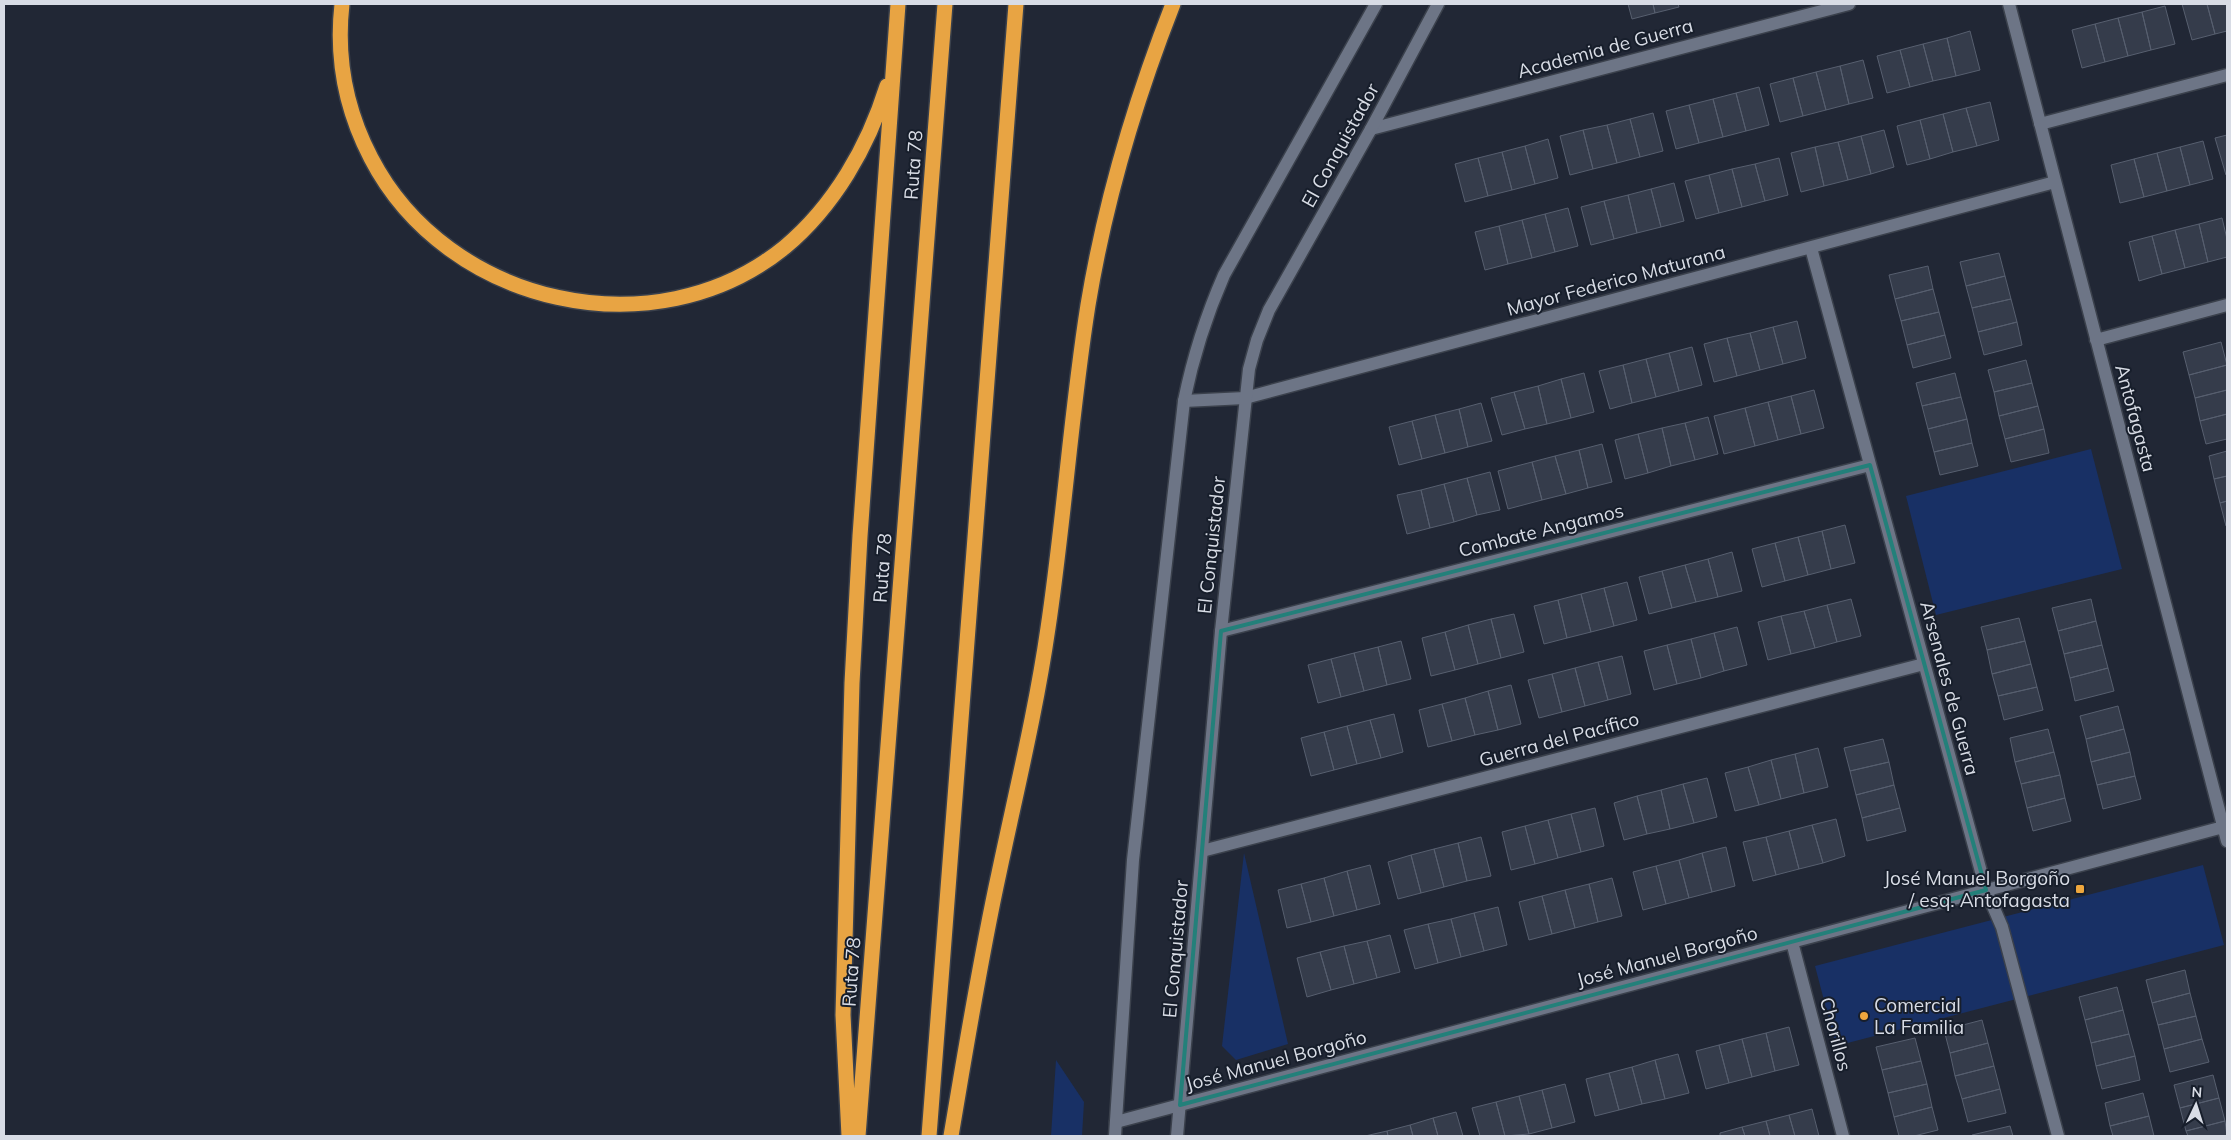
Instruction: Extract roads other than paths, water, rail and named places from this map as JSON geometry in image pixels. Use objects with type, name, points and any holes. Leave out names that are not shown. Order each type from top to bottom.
[{"type":"highway","points":[[342,4],[340,54],[345,87],[353,118],[378,173],[396,198],[421,226],[450,251],[483,271],[534,293],[600,304],[648,302],[675,298],[709,288],[736,278],[784,247],[818,216],[846,175],[861,149],[880,106],[894,61]]},
{"type":"highway","points":[[849,1136],[843,1015],[852,683],[860,536],[898,4]]},
{"type":"highway","name":"Ruta 78","points":[[858,1136],[945,4]]},
{"type":"highway","points":[[929,1136],[1016,4]]},
{"type":"highway","points":[[951,1136],[975,994],[1048,631],[1065,501],[1079,367],[1100,240],[1135,108],[1174,4]]},
{"type":"street","name":"El Conquistador","points":[[1116,1136],[1133,860],[1184,401],[1193,358],[1206,316],[1224,275],[1376,4]]},
{"type":"street","name":"El Conquistador","points":[[1177,1136],[1221,631],[1249,368],[1257,340],[1269,310],[1371,129],[1438,4]]},
{"type":"street","name":"Academia de Guerra","points":[[1371,129],[1848,4]]},
{"type":"street","name":"Antofagasta","points":[[2008,4],[2225,826],[2227,841]]},
{"type":"street","points":[[2040,124],[2227,76]]},
{"type":"street","name":"Mayor Federico Maturana","points":[[1184,401],[1245,398],[2056,182]]},
{"type":"street","name":"Arsenales de Guerra","points":[[1812,248],[1986,890],[2002,927],[2058,1136]]},
{"type":"street","points":[[2096,340],[2227,305]]},
{"type":"street","name":"Combate Angamos","points":[[1221,631],[1870,465]]},
{"type":"street","name":"Guerra del Pacífico","points":[[1202,851],[1924,664]]},
{"type":"street","name":"José Manuel Borgoño","points":[[1116,1122],[2225,826]]},
{"type":"street","name":"Chorillos","points":[[1792,942],[1843,1136]]},
{"type":"place","name":"José Manuel Borgoño / esq. Antofagasta","points":[[2080,889]]},
{"type":"place","name":"Comercial La Familia","points":[[1864,1016]]}]
